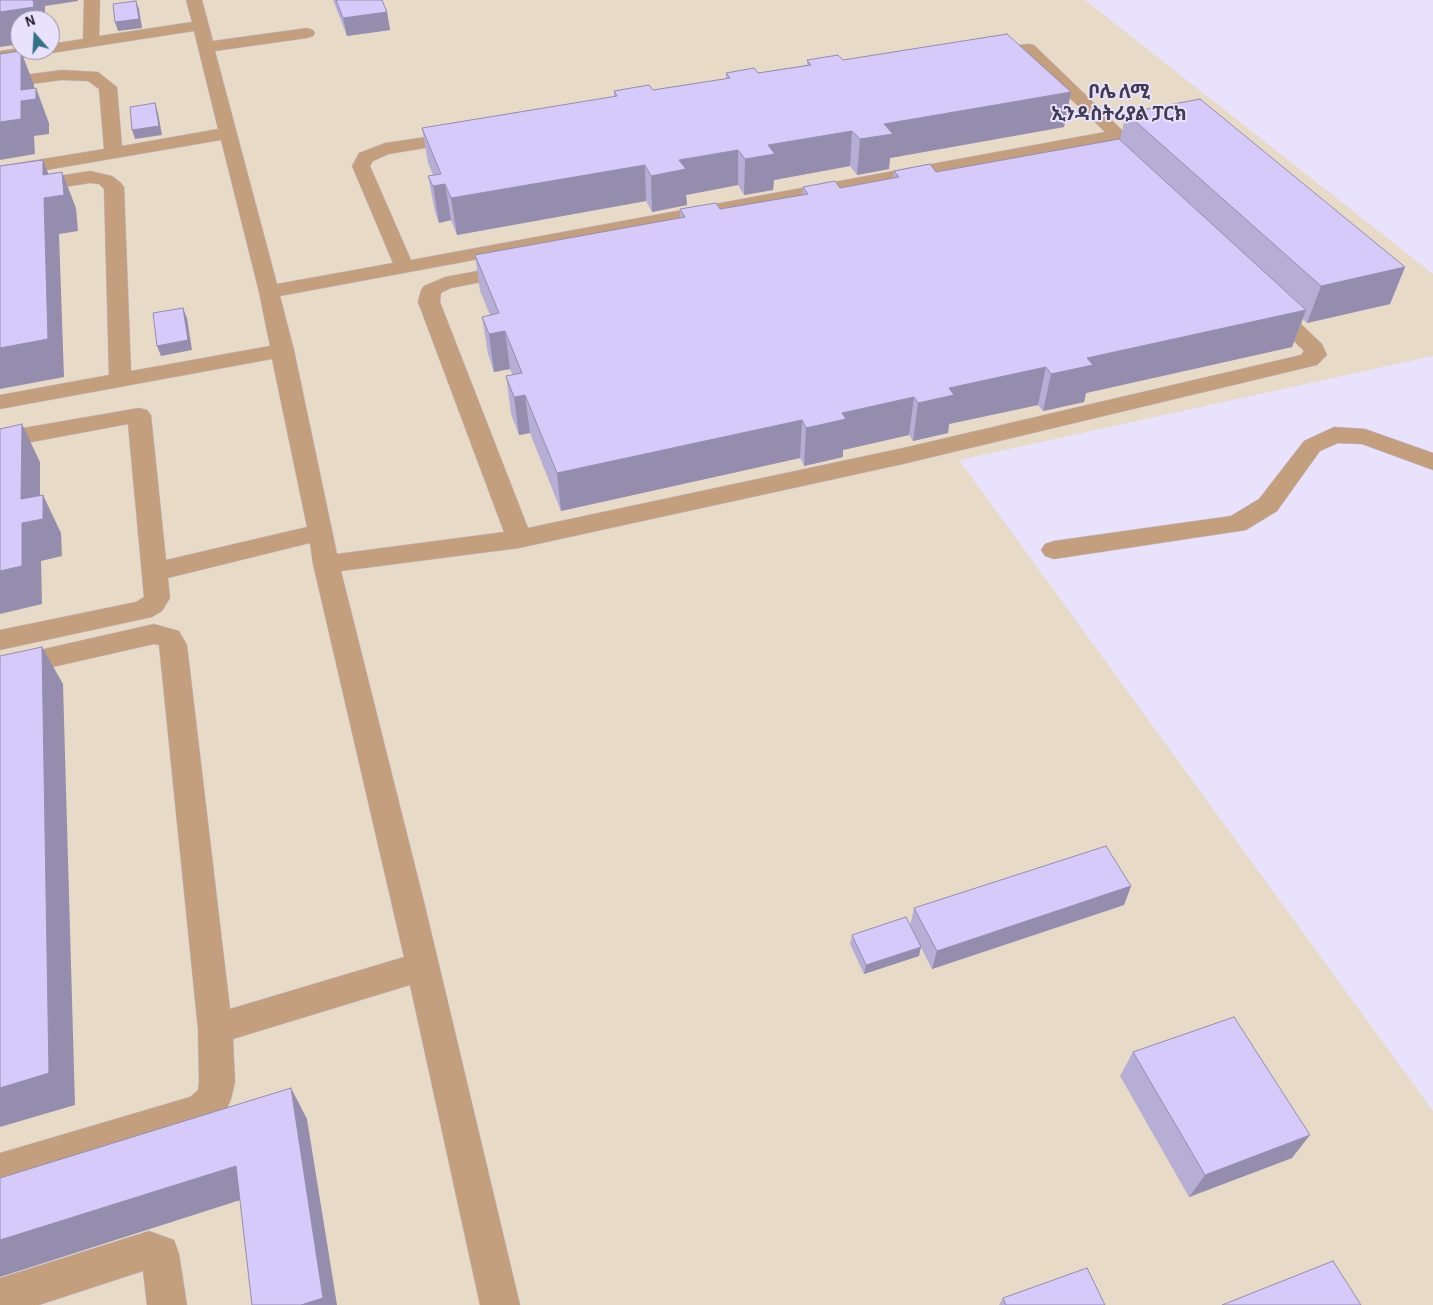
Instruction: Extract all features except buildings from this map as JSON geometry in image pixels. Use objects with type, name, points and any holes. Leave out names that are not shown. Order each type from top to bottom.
[{"type":"lane","points":[[91,43],[92,0]]},
{"type":"lane","points":[[200,24],[283,350],[326,564],[409,906],[500,1305]]},
{"type":"lane","points":[[60,48],[200,24],[307,33]]},
{"type":"lane","points":[[269,292],[1116,135],[1028,49],[972,56]]},
{"type":"lane","points":[[0,83],[62,74],[92,76],[108,87],[114,154]]},
{"type":"lane","points":[[0,172],[228,133]]},
{"type":"lane","points":[[404,266],[362,166],[366,157],[385,149],[473,135]]},
{"type":"lane","points":[[0,191],[90,177],[105,180],[114,187],[120,380]]},
{"type":"lane","points":[[519,539],[429,302],[431,290],[444,283],[532,267]]},
{"type":"lane","points":[[326,564],[519,539],[903,456],[1300,362],[1316,355],[1314,349],[1256,294]]},
{"type":"lane","points":[[0,402],[283,350]]},
{"type":"lane","points":[[0,440],[139,414],[157,598],[153,604],[143,610],[0,640]]},
{"type":"lane","points":[[1054,550],[1237,524],[1268,505],[1312,446],[1334,436],[1365,437],[1433,462]]},
{"type":"lane","points":[[153,572],[321,532]]},
{"type":"lane","points":[[0,669],[154,634],[169,638],[173,645],[215,1029],[216,1082],[213,1099],[200,1111],[0,1171]]},
{"type":"lane","points":[[215,1029],[422,966]]},
{"type":"lane","points":[[0,1298],[150,1250],[160,1254],[167,1305]]},
{"type":"shaded area","points":[[0,0],[1085,0],[1433,274],[1433,356],[959,460],[1433,1111],[1433,1305],[0,1305]]},
{"type":"district","name":"ቦሌ ለሚ ኢንዳስትሪያል ፓርክ","points":[[1119,103]]}]
